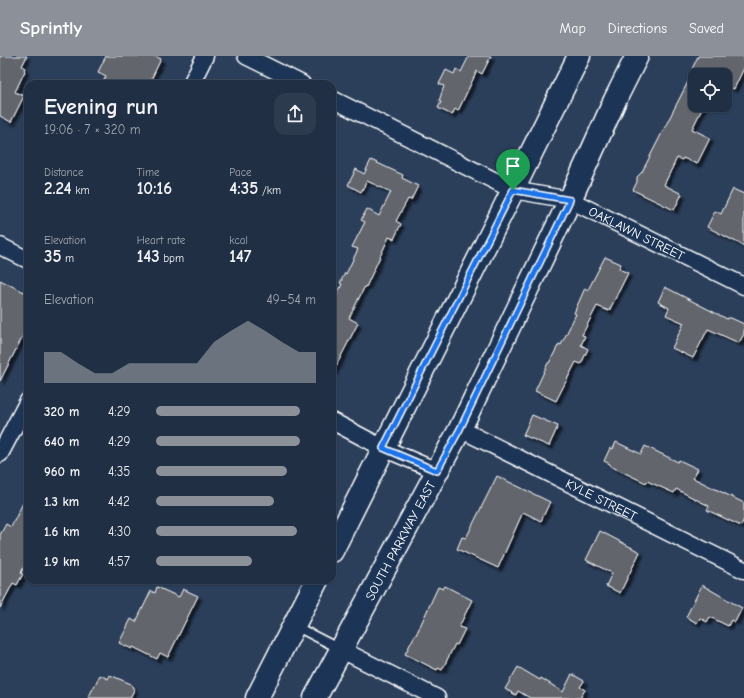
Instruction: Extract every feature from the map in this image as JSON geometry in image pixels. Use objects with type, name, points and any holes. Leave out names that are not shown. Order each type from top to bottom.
[{"type":"main road","points":[[336,543],[579,56]]},
{"type":"main road","name":"SOUTH PARKWAY EAST","points":[[315,698],[460,429],[570,200],[615,100],[637,56]]},
{"type":"main road","points":[[257,698],[315,584]]},
{"type":"street","points":[[193,80],[205,56]]},
{"type":"street","points":[[246,56],[294,80]]},
{"type":"street","name":"OAKLAWN STREET","points":[[336,101],[513,190],[570,200],[744,286]]},
{"type":"street","points":[[0,246],[24,258]]},
{"type":"street","points":[[0,454],[24,409]]},
{"type":"street","points":[[336,423],[383,448],[437,471]]},
{"type":"street","name":"KYLE STREET","points":[[460,429],[744,570]]},
{"type":"street","points":[[340,650],[437,698]]},
{"type":"lane","points":[[294,626],[340,650]]},
{"type":"building","points":[[0,56],[27,56],[22,66],[25,68],[25,71],[15,92],[24,96],[11,122],[0,116]]},
{"type":"building","points":[[106,56],[155,56],[161,59],[151,80],[104,80],[106,76],[98,72]]},
{"type":"building","points":[[469,56],[491,56],[482,74],[477,71],[458,111],[455,109],[452,115],[438,108],[441,102],[439,101],[444,86],[439,84],[446,70],[454,74],[456,69],[461,72]]},
{"type":"building","points":[[698,56],[744,56],[744,68],[734,89],[732,88],[732,68],[692,68]]},
{"type":"building","points":[[688,82],[688,112],[700,112],[692,129],[710,138],[697,164],[683,158],[682,160],[677,158],[664,185],[682,194],[674,210],[633,190],[637,182],[637,177],[642,172]]},
{"type":"building","points":[[371,160],[403,175],[402,178],[418,186],[411,200],[408,199],[396,221],[401,224],[394,239],[389,237],[366,287],[365,286],[349,318],[358,323],[336,366],[336,297],[342,284],[340,283],[358,249],[352,247],[365,222],[361,220],[367,209],[379,216],[391,192],[367,181],[361,192],[348,185],[356,169],[364,174]]},
{"type":"building","points":[[733,189],[744,194],[744,246],[707,227],[715,211],[721,214]]},
{"type":"building","points":[[605,257],[621,264],[619,269],[628,273],[609,311],[597,306],[582,335],[585,336],[581,345],[588,349],[581,364],[576,362],[556,401],[535,391],[548,363],[559,344],[561,345],[576,314],[574,313],[585,288],[588,290]]},
{"type":"building","points":[[0,280],[24,292],[24,334],[0,381]]},
{"type":"building","points":[[665,287],[727,319],[731,318],[744,324],[744,334],[739,343],[708,329],[693,358],[672,348],[684,323],[666,315],[669,308],[658,302]]},
{"type":"building","points":[[532,415],[558,426],[549,446],[523,435]]},
{"type":"building","points":[[616,442],[641,454],[645,446],[678,462],[679,460],[698,469],[693,478],[744,503],[744,519],[741,526],[707,510],[709,506],[676,489],[674,493],[647,481],[646,483],[610,466],[610,464],[604,461],[610,448],[613,449]]},
{"type":"building","points":[[497,476],[550,502],[541,521],[523,512],[498,568],[457,549],[462,537],[466,538]]},
{"type":"building","points":[[24,501],[24,567],[21,573],[23,574],[17,585],[13,583],[0,608],[0,535],[6,524],[11,527]]},
{"type":"building","points":[[600,531],[640,552],[620,593],[606,586],[612,573],[586,560]]},
{"type":"building","points":[[702,585],[742,608],[735,622],[731,620],[728,626],[710,617],[707,622],[700,618],[697,623],[686,617]]},
{"type":"building","points":[[445,586],[472,600],[459,627],[465,629],[457,645],[455,644],[442,670],[438,668],[437,670],[405,654],[416,635],[438,587],[443,589]]},
{"type":"building","points":[[157,587],[179,597],[183,589],[198,596],[168,657],[160,653],[157,659],[133,647],[132,649],[119,643],[131,619],[136,622],[151,591],[155,593]]},
{"type":"building","points":[[518,667],[540,680],[541,678],[563,692],[572,674],[584,681],[580,687],[585,690],[580,698],[530,698],[518,691],[516,695],[505,689]]},
{"type":"building","points":[[100,675],[108,679],[110,675],[131,684],[134,690],[130,698],[88,698]]},
{"type":"route","points":[[513,190],[570,200],[460,429],[437,471],[383,448],[513,190]]}]
